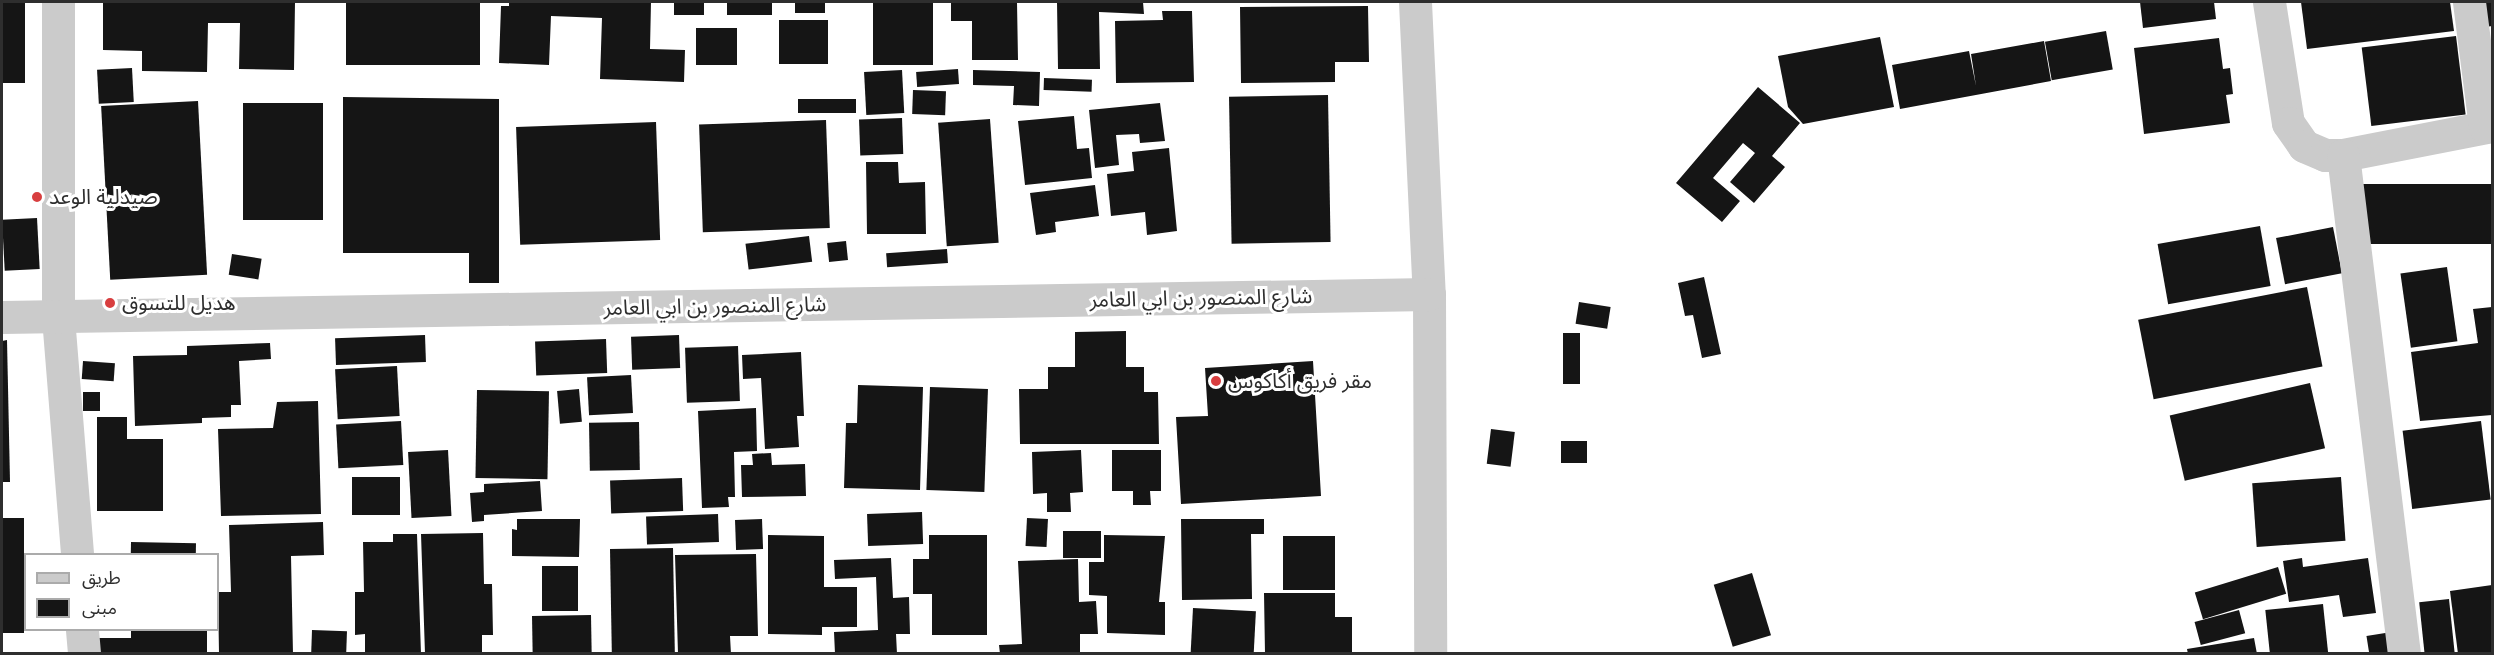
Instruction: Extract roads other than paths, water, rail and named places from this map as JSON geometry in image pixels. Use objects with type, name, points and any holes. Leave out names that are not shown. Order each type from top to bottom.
[{"type":"street","points":[[58,2],[58,317],[77,553]]},
{"type":"street","points":[[1415,2],[1429,294],[1430,654]]},
{"type":"street","points":[[2269,2],[2288,123],[2304,146],[2325,155],[2343,155],[2489,126],[2469,2]]},
{"type":"street","points":[[2343,155],[2403,654]]},
{"type":"street","name":"شارع المنصور بن ابي العامر","points":[[2,317],[1429,294]]},
{"type":"street","points":[[82,631],[84,654]]},
{"type":"place","name":"صيدلية الوعد","points":[[37,197]]},
{"type":"place","name":"هديل للتسوق","points":[[110,303]]},
{"type":"place","name":"مقر فريق أكاكوس","points":[[1216,381]]}]
